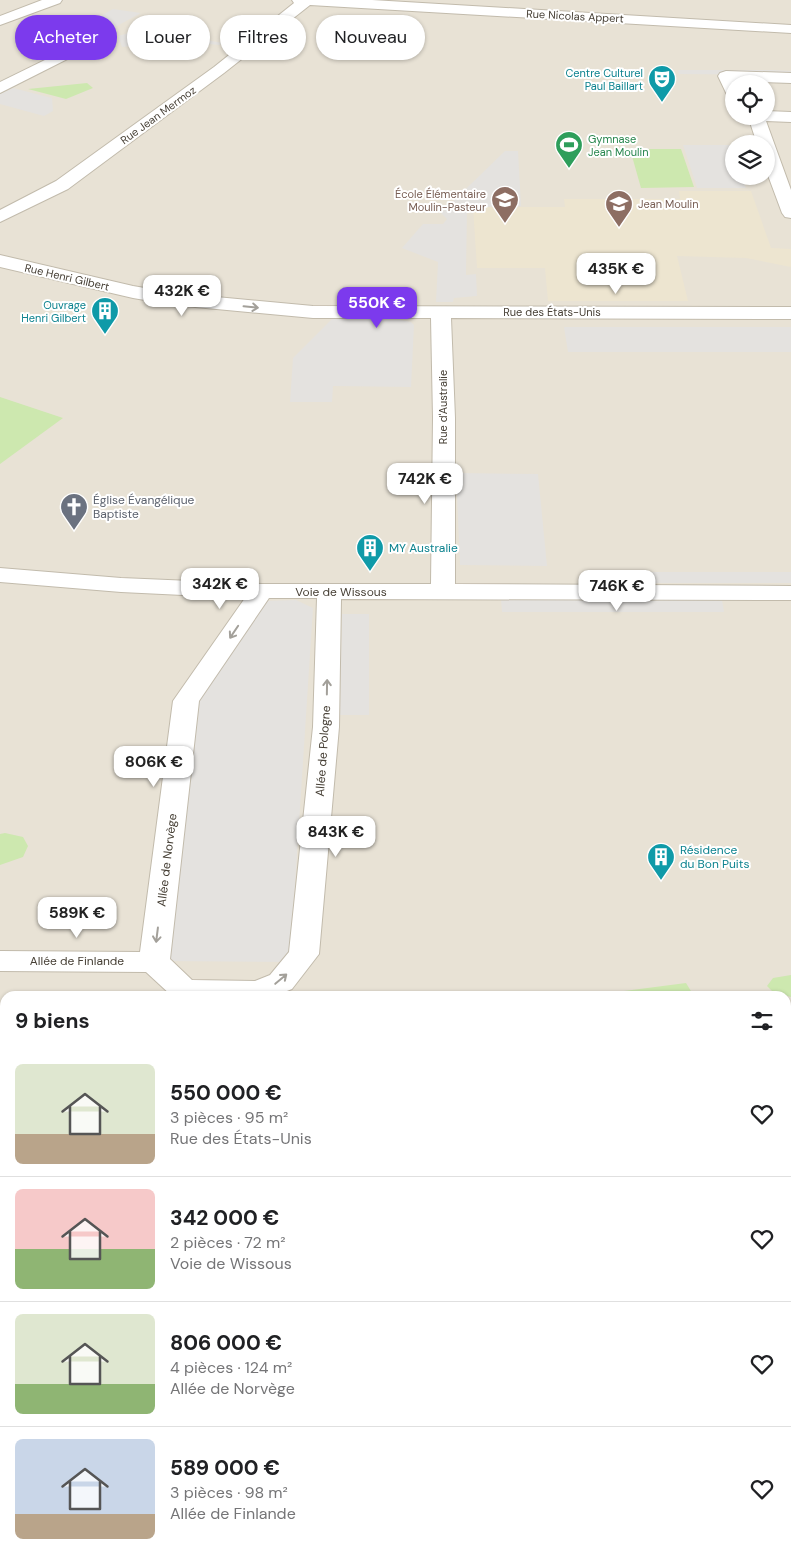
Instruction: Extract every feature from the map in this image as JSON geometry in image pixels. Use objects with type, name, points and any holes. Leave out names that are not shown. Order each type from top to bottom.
[{"type":"street","points":[[0,21],[55,0]]},
{"type":"street","name":"Rue Nicolas Appert","points":[[299,0],[602,12],[791,29]]},
{"type":"street","name":"Rue Jean Mermoz","points":[[0,217],[62,185],[211,76],[307,0]]},
{"type":"street","points":[[0,88],[55,60]]},
{"type":"street","points":[[775,78],[791,78]]},
{"type":"street","points":[[775,116],[791,116]]},
{"type":"street","points":[[775,169],[791,213]]},
{"type":"street","name":"Rue Henri Gilbert","points":[[0,261],[133,292],[174,299],[313,312]]},
{"type":"street","name":"Rue des États-Unis","points":[[313,312],[791,313]]},
{"type":"street","name":"Rue d'Australie","points":[[441,312],[444,418],[443,592]]},
{"type":"street","name":"Voie de Wissous","points":[[0,575],[121,585],[262,592],[791,593]]},
{"type":"street","name":"Allée de Norvège","points":[[154,962],[186,701],[262,592]]},
{"type":"street","name":"Allée de Pologne","points":[[154,962],[184,990],[258,991],[281,982],[304,954],[326,727],[330,592]]},
{"type":"street","name":"Allée de Finlande","points":[[0,961],[154,962]]},
{"type":"shaded area","points":[[0,0],[791,0],[791,991],[0,991]]},
{"type":"shaded area","points":[[113,9],[141,13],[127,15],[127,21],[117,26],[117,15],[102,15]]},
{"type":"shaded area","points":[[127,33],[127,46],[122,47],[118,36]]},
{"type":"shaded area","points":[[210,41],[220,42],[219,45],[210,44]]},
{"type":"shaded area","points":[[678,70],[772,70],[791,71],[791,75],[679,74]]},
{"type":"shaded area","points":[[13,88],[52,98],[53,111],[44,116],[0,104],[0,94]]},
{"type":"shaded area","points":[[683,145],[725,145],[725,185],[745,185],[746,188],[697,188]]},
{"type":"shaded area","points":[[505,151],[518,151],[521,206],[474,207],[467,209],[466,275],[476,274],[477,296],[454,298],[453,302],[436,302],[438,262],[402,248],[423,224],[443,224],[447,219],[441,213]]},
{"type":"shaded area","name":"Jean Moulin","points":[[679,191],[751,191],[771,248],[791,249],[791,267],[746,258],[677,256],[688,301],[548,301],[545,268],[477,268],[473,207],[565,207],[564,199],[680,199]]},
{"type":"shaded area","points":[[332,319],[395,319],[411,322],[414,325],[411,387],[333,386],[332,402],[290,402],[293,358]]},
{"type":"shaded area","points":[[564,327],[791,327],[791,352],[568,352]]},
{"type":"shaded area","points":[[456,473],[538,474],[547,566],[460,565]]},
{"type":"shaded area","points":[[586,572],[791,572],[791,583],[587,583]]},
{"type":"shaded area","points":[[501,599],[722,600],[724,612],[502,612]]},
{"type":"shaded area","points":[[296,600],[313,608],[290,962],[162,961],[192,700],[264,601]]},
{"type":"shaded area","points":[[342,614],[369,614],[369,715],[340,715]]},
{"type":"green space","points":[[87,83],[93,88],[66,99],[28,89]]},
{"type":"green space","points":[[630,149],[681,149],[694,187],[641,188]]},
{"type":"green space","points":[[0,397],[63,418],[0,464]]},
{"type":"green space","points":[[5,833],[23,837],[28,846],[23,857],[0,865],[0,834]]},
{"type":"green space","points":[[791,975],[791,991],[772,991],[767,986],[773,978]]},
{"type":"green space","points":[[686,983],[691,991],[624,991]]},
{"type":"place","name":"Centre Culturel Paul Baillart","points":[[662,103]]},
{"type":"place","name":"Gymnase Jean Moulin","points":[[569,169]]},
{"type":"place","name":"École Élémentaire Moulin-Pasteur","points":[[505,224]]},
{"type":"place","name":"Jean Moulin","points":[[619,228]]},
{"type":"place","name":"Ouvrage Henri Gilbert","points":[[105,335]]},
{"type":"place","name":"Église Évangélique Baptiste","points":[[74,531]]},
{"type":"place","name":"MY Australie","points":[[370,572]]},
{"type":"place","name":"Résidence du Bon Puits","points":[[661,881]]}]
